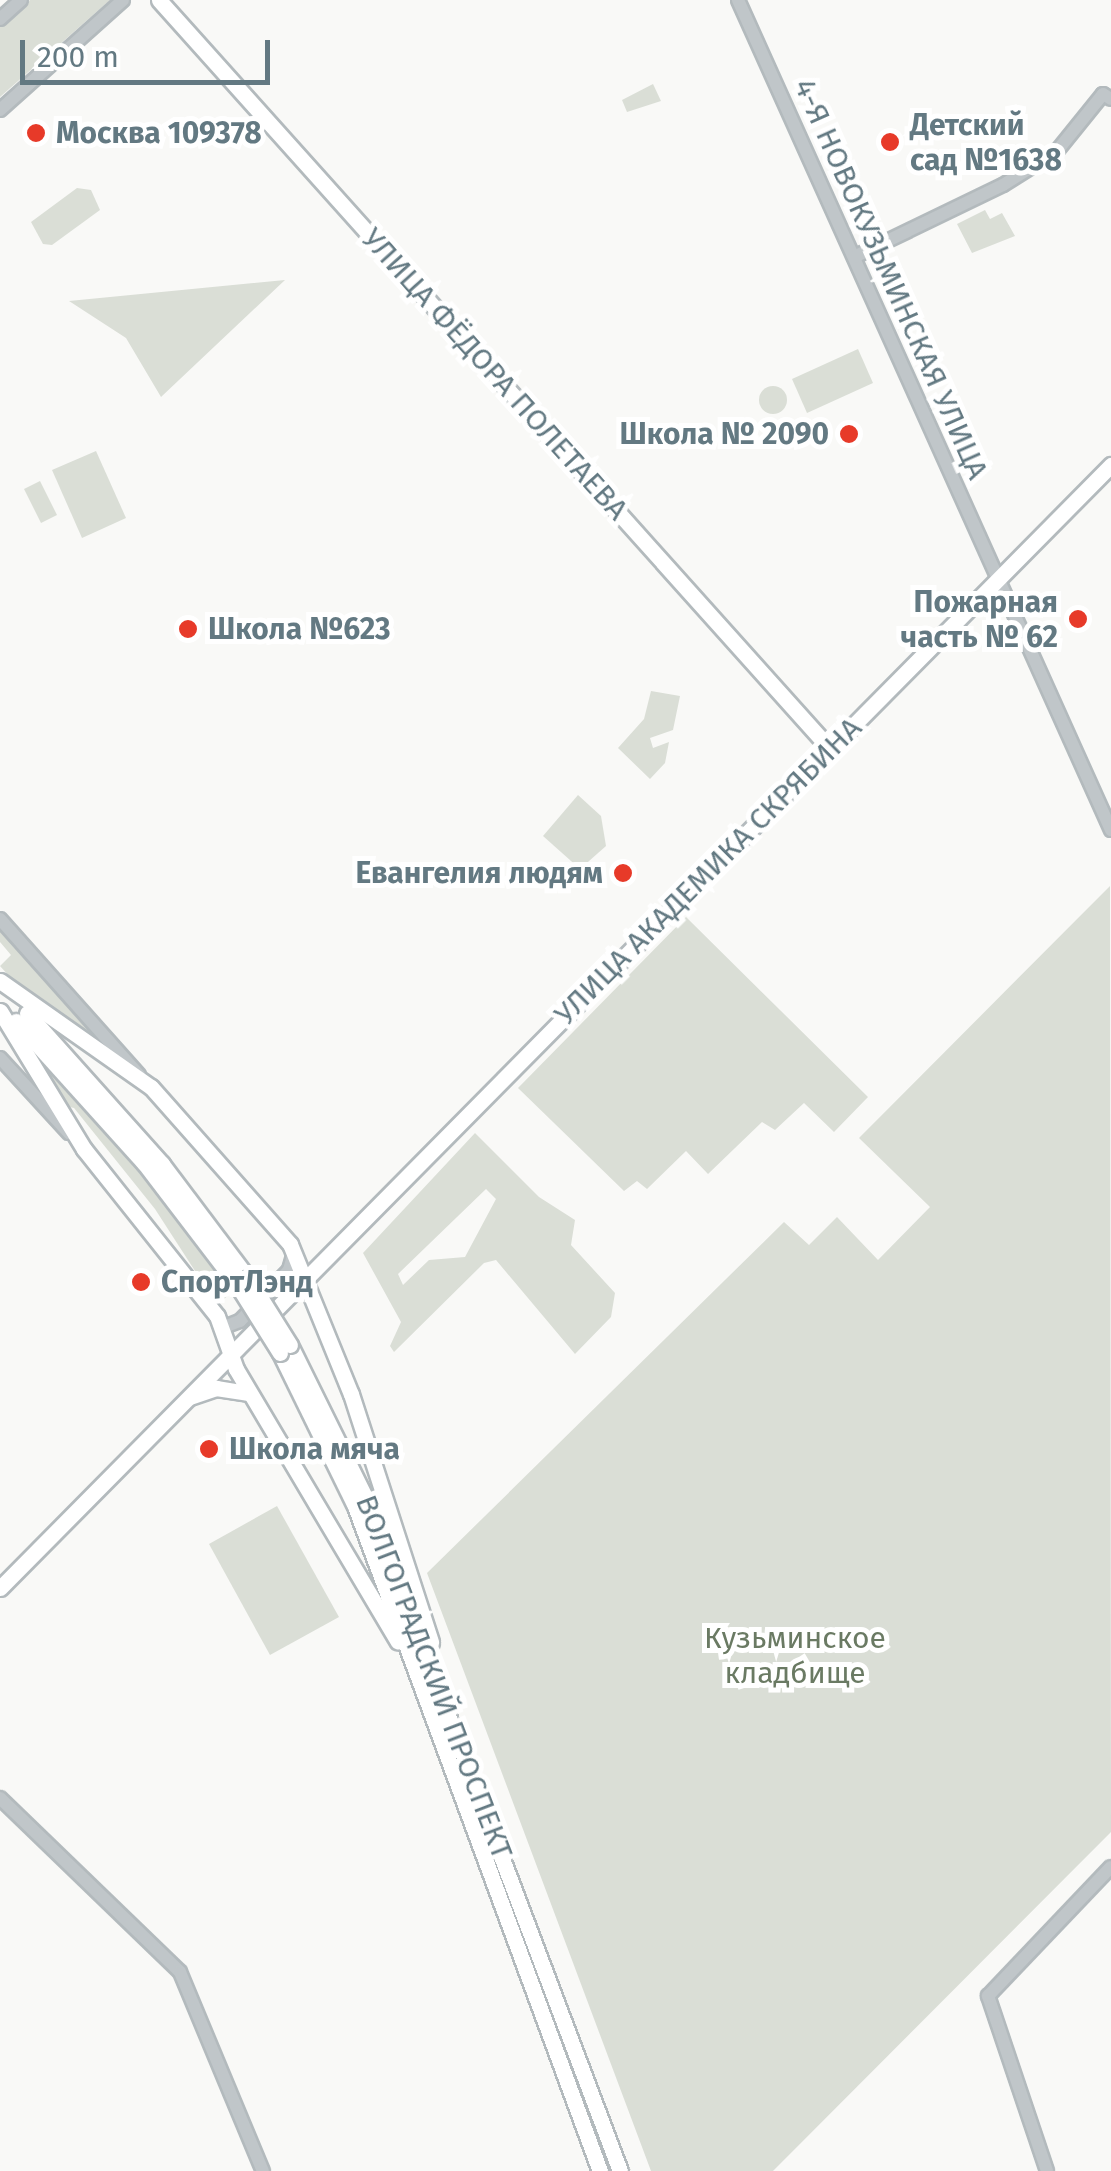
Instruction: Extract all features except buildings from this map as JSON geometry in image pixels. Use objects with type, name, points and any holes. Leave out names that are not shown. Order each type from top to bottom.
[{"type":"main road","name":"УЛИЦА ФЁДОРА ПОЛЕТАЕВА","points":[[159,0],[830,749]]},
{"type":"main road","name":"УЛИЦА АКАДЕМИКА СКРЯБИНА","points":[[0,1588],[229,1354],[242,1328],[284,1287],[307,1277],[1111,466]]},
{"type":"main road","points":[[0,982],[151,1088],[294,1252],[307,1277],[405,1546],[441,1695]]},
{"type":"main road","name":"ВОЛГОГРАДСКИЙ ПРОСПЕКТ","points":[[0,982],[162,1164],[285,1348],[353,1465],[620,2171]]},
{"type":"main road","name":"ВОЛГОГРАДСКИЙ ПРОСПЕКТ","points":[[0,1003],[144,1163],[243,1282]]},
{"type":"main road","points":[[0,1011],[84,1149],[224,1327],[229,1354],[249,1393],[360,1587],[411,1662]]},
{"type":"main road","name":"ВОЛГОГРАДСКИЙ ПРОСПЕКТ","points":[[285,1348],[356,1506],[600,2171]]},
{"type":"main road","points":[[186,1399],[216,1388],[249,1393]]},
{"type":"street","points":[[0,20],[21,0]]},
{"type":"street","points":[[0,110],[123,0]]},
{"type":"street","name":"4-Я НОВОКУЗЬМИНСКАЯ УЛИЦА","points":[[738,0],[1111,830]]},
{"type":"street","points":[[854,257],[1003,185],[1057,152],[1104,94],[1111,98]]},
{"type":"street","points":[[0,919],[151,1088]]},
{"type":"street","points":[[0,1058],[84,1149]]},
{"type":"street","points":[[224,1327],[240,1321],[289,1270],[294,1252]]},
{"type":"street","points":[[0,1798],[180,1972],[262,2171]]},
{"type":"street","points":[[1047,2171],[988,1996],[1111,1867]]},
{"type":"green space","points":[[30,0],[110,0],[0,97],[0,27]]},
{"type":"green space","points":[[653,84],[661,101],[627,112],[622,100]]},
{"type":"green space","points":[[77,188],[91,190],[100,210],[52,245],[43,244],[31,222]]},
{"type":"green space","points":[[985,210],[990,219],[1002,213],[1015,236],[972,253],[957,224]]},
{"type":"green space","points":[[285,280],[161,397],[126,338],[69,301]]},
{"type":"green space","points":[[858,349],[873,383],[807,413],[792,379]]},
{"type":"green space","points":[[773,386],[783,390],[787,400],[783,410],[773,414],[763,410],[759,400],[763,390]]},
{"type":"green space","points":[[96,451],[126,518],[82,538],[52,470]]},
{"type":"green space","points":[[40,481],[57,515],[41,523],[24,489]]},
{"type":"green space","points":[[651,691],[680,696],[673,730],[650,738],[653,748],[669,742],[665,763],[650,779],[618,748],[644,719]]},
{"type":"green space","points":[[578,795],[601,816],[606,846],[580,869],[543,836]]},
{"type":"green space","name":"Кузьминское кладбище","points":[[1110,886],[1111,1832],[773,2171],[651,2171],[427,1573],[784,1222],[809,1245],[837,1217],[878,1260],[930,1207],[859,1138]]},
{"type":"green space","points":[[686,917],[868,1097],[834,1132],[804,1103],[775,1130],[762,1122],[708,1174],[686,1151],[647,1189],[637,1181],[624,1191],[518,1088]]},
{"type":"green space","points":[[0,925],[115,1053],[38,1008],[0,966],[11,955],[0,942]]},
{"type":"green space","points":[[25,1035],[203,1248],[231,1293],[217,1305],[155,1209],[74,1108],[61,1105]]},
{"type":"green space","points":[[475,1133],[539,1197],[575,1220],[571,1245],[615,1293],[611,1317],[575,1354],[496,1260],[484,1263],[394,1352],[390,1346],[401,1322],[363,1253]],"holes":[[[486,1189],[496,1199],[465,1257],[429,1260],[403,1285],[398,1274]]]},
{"type":"green space","points":[[277,1506],[339,1617],[270,1655],[209,1544]]},
{"type":"place","name":"Москва 109378","points":[[36,133]]},
{"type":"place","name":"Детский сад №1638","points":[[890,142]]},
{"type":"place","name":"Школа № 2090","points":[[849,434]]},
{"type":"place","name":"Пожарная часть № 62","points":[[1078,619]]},
{"type":"place","name":"Школа №623","points":[[188,629]]},
{"type":"place","name":"Евангелия людям","points":[[623,873]]},
{"type":"place","name":"СпортЛэнд","points":[[141,1282]]},
{"type":"place","name":"Школа мяча","points":[[209,1449]]}]
